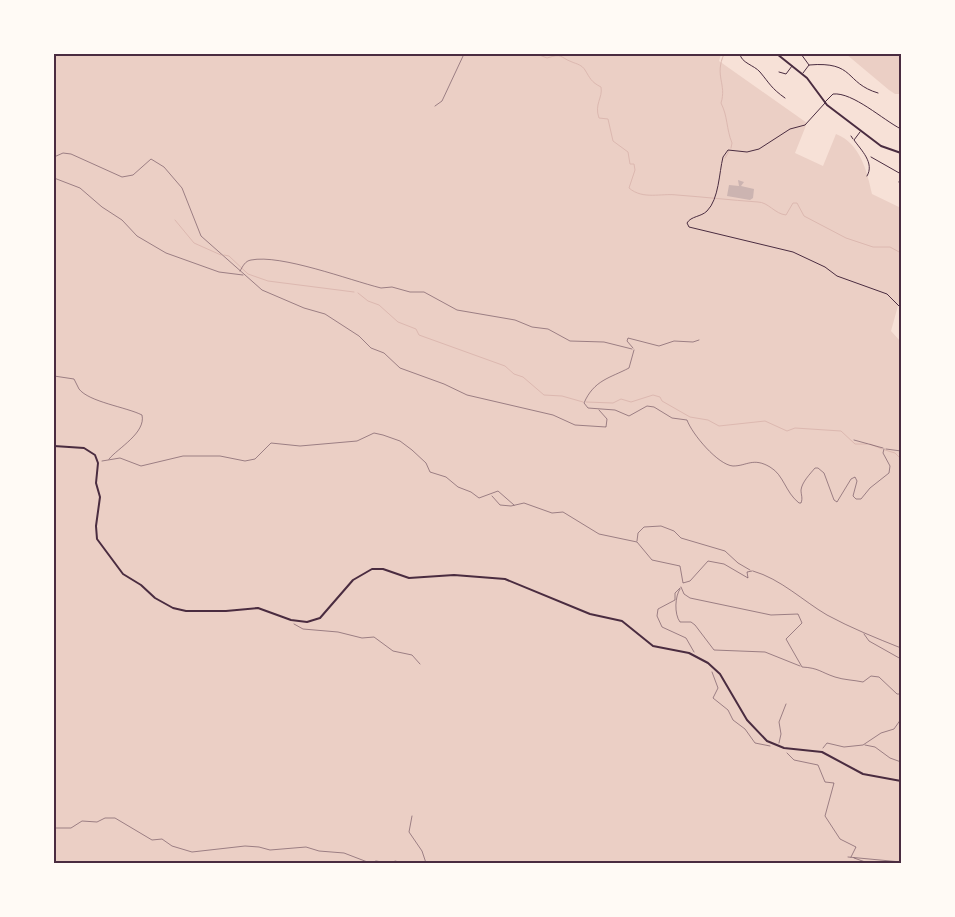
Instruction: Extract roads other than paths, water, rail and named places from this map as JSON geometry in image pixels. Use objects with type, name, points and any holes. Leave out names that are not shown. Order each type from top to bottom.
[{"type":"main road","points":[[778,54],[802,74],[825,102],[881,146],[901,154]]},
{"type":"main road","points":[[54,446],[88,450],[95,456],[98,462],[96,476],[100,497],[96,536],[125,576],[141,585],[155,598],[180,610],[230,611],[258,608],[291,620],[311,622],[322,616],[353,580],[370,569],[383,569],[409,578],[454,575],[493,577],[517,583],[590,614],[622,621],[658,647],[693,655],[714,668],[758,734],[767,741],[783,748],[830,755],[864,774],[901,781]]},
{"type":"street","points":[[740,54],[741,59],[759,72],[768,85],[785,98]]},
{"type":"street","points":[[801,54],[809,66]]},
{"type":"street","points":[[779,72],[786,74],[792,65]]},
{"type":"street","points":[[802,74],[809,66],[838,66],[847,71],[865,88],[878,94]]},
{"type":"street","points":[[901,129],[855,100],[840,94],[833,94],[805,125],[790,130],[759,149],[747,152],[728,150],[723,156],[714,200],[702,215],[688,220],[688,226],[792,252],[820,264],[837,276],[887,294],[901,308]]},
{"type":"street","points":[[854,140],[861,131]]},
{"type":"street","points":[[851,136],[868,163],[869,172],[867,176]]},
{"type":"street","points":[[871,157],[901,175],[899,182],[901,186]]},
{"type":"waterway","points":[[537,54],[547,58],[561,56],[579,65],[584,68],[593,82],[601,87],[597,109],[599,118],[608,119],[613,141],[628,152],[630,164],[634,164],[635,170],[629,188],[634,192],[646,195],[677,195],[762,203],[778,213],[786,215],[793,203],[797,203],[804,216],[846,238],[873,247],[890,247],[901,253]]},
{"type":"waterway","points":[[724,54],[720,68],[723,90],[721,103],[732,143],[731,148]]},
{"type":"waterway","points":[[725,158],[729,151]]},
{"type":"waterway","points":[[175,220],[194,243],[221,255]]},
{"type":"waterway","points":[[224,255],[229,256],[248,274],[268,281],[354,292]]},
{"type":"waterway","points":[[358,293],[368,301],[379,305],[398,322],[416,329],[419,335],[505,366],[514,374],[523,377],[544,395],[562,396],[583,402]]},
{"type":"waterway","points":[[586,402],[613,403],[621,399],[631,402],[653,395],[660,397],[662,401],[690,417],[708,420],[719,426],[765,421],[787,431],[795,428],[841,431],[855,444],[867,444]]},
{"type":"waterway","points":[[870,444],[882,449]]},
{"type":"waterway","points":[[885,450],[895,453],[901,459]]}]
